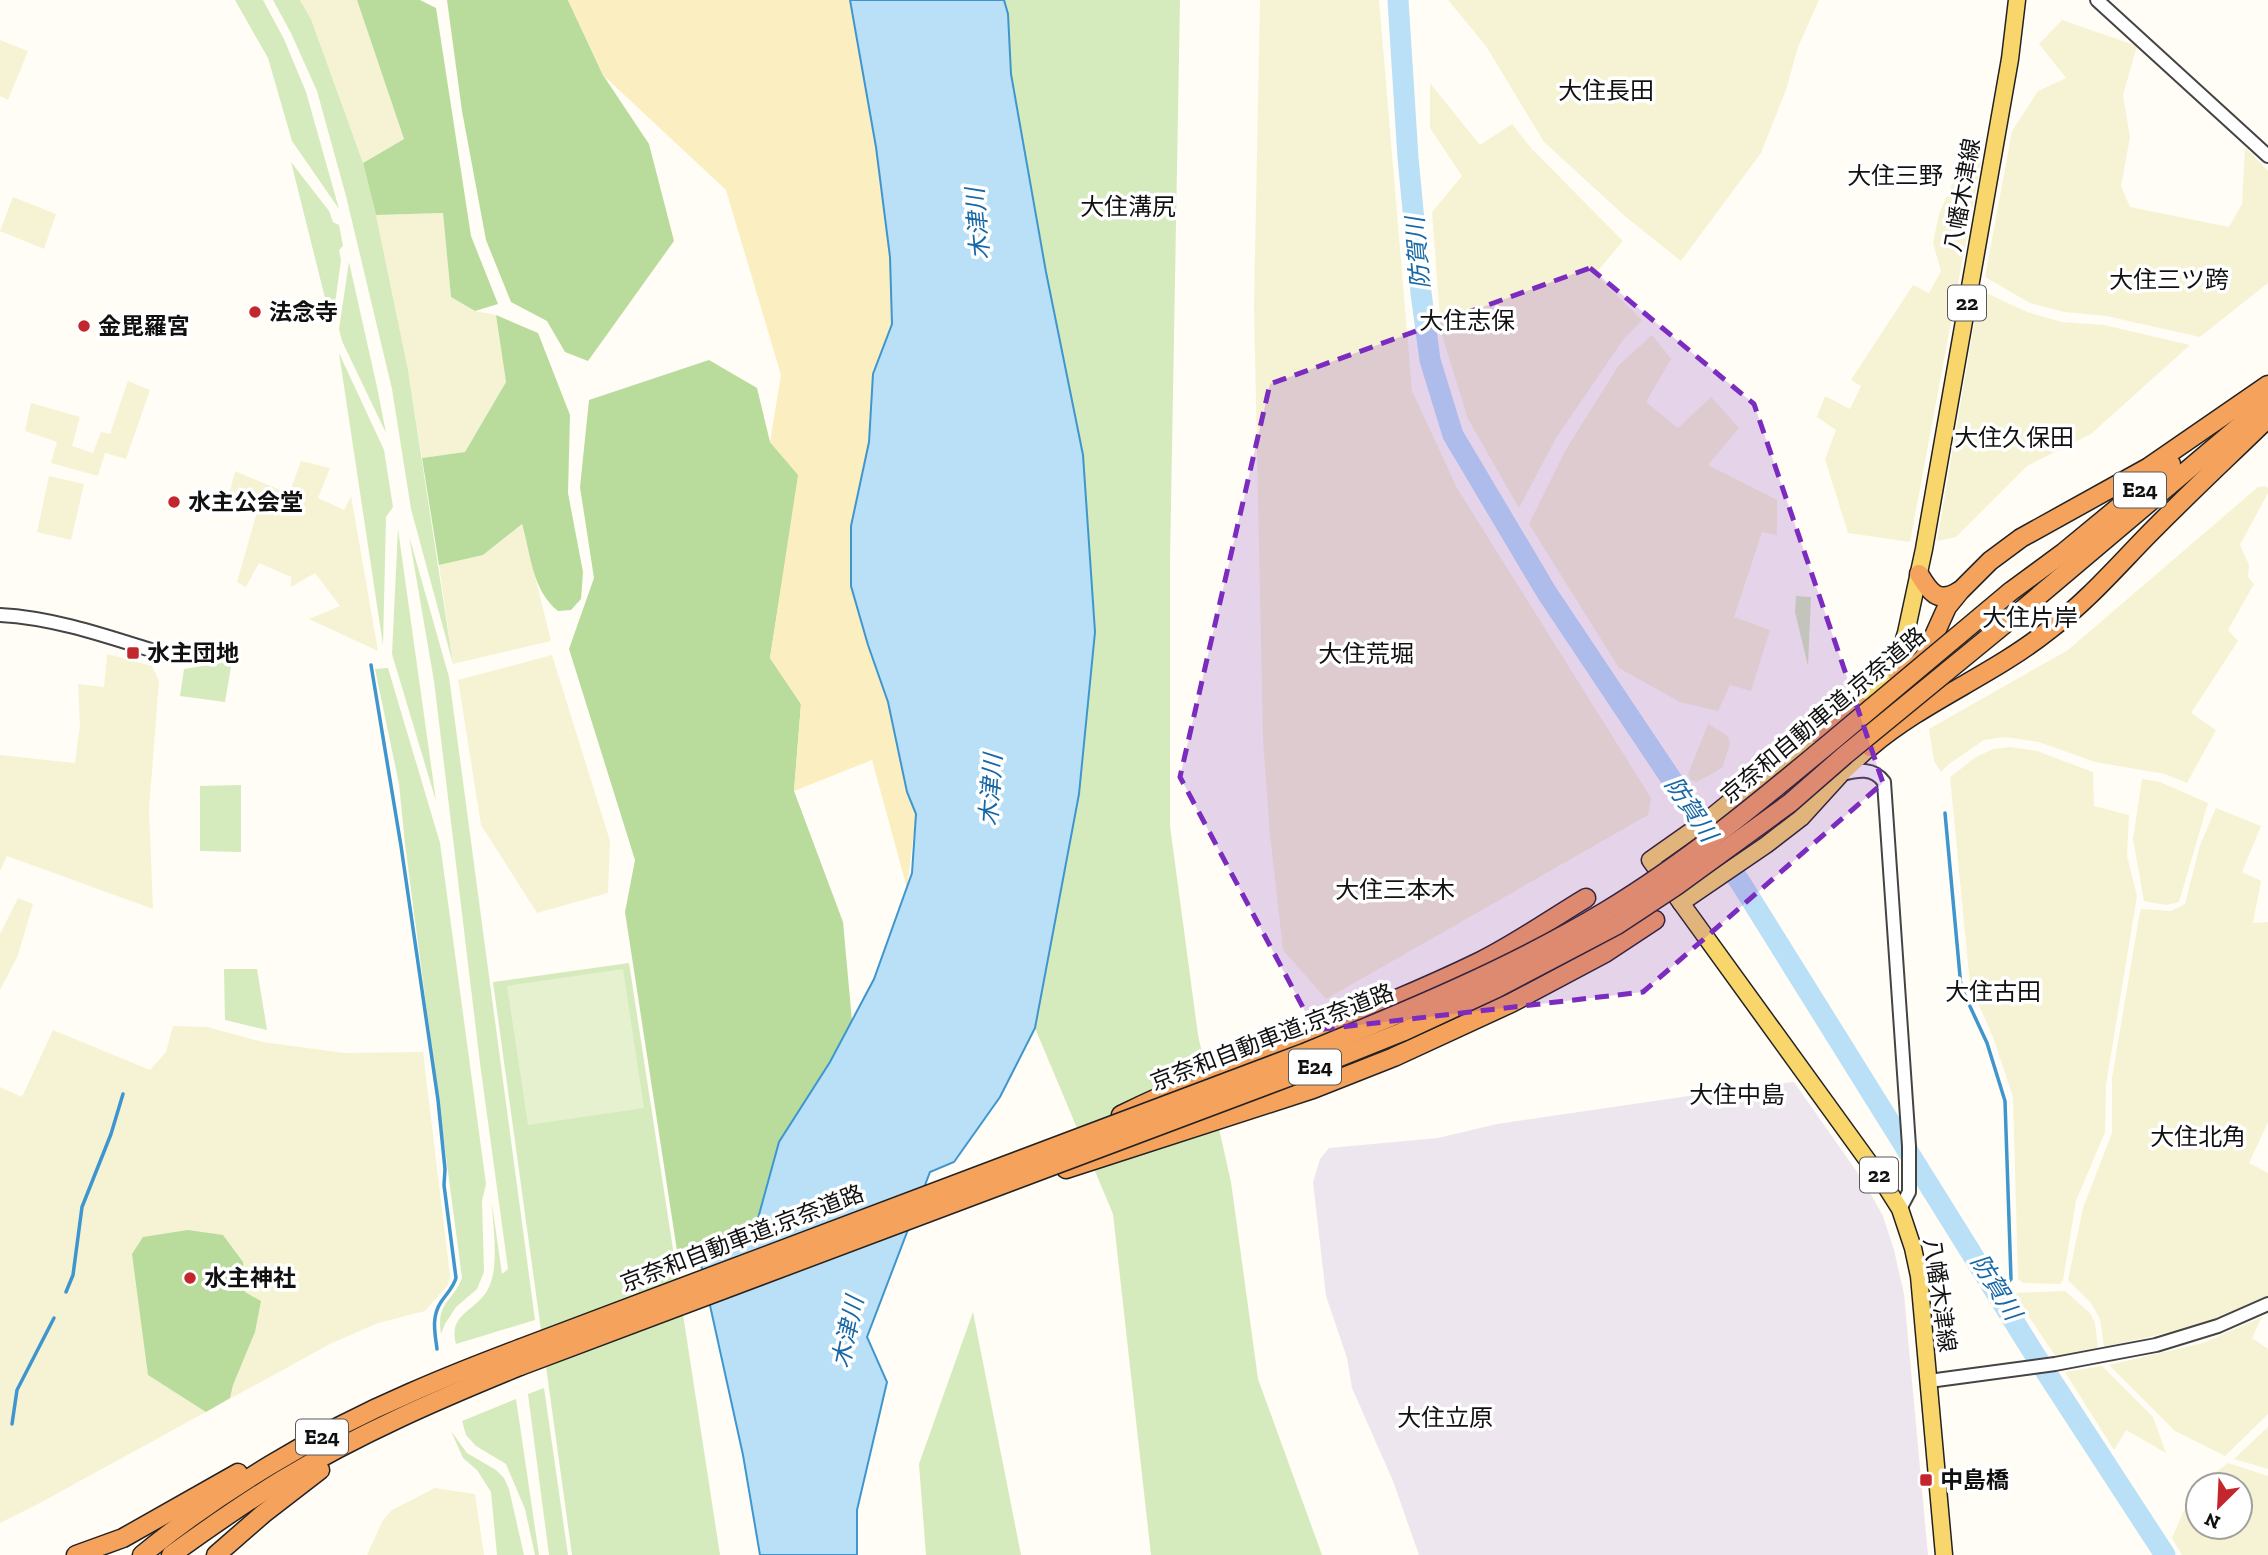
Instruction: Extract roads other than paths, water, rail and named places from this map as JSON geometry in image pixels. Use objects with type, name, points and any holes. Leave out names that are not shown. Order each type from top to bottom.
[{"type":"highway","points":[[1817,734],[1834,727],[1900,680],[1924,658],[1947,607],[1990,561],[2021,538],[2149,467],[2268,385]]},
{"type":"highway","name":"京奈和自動車道;京奈道路","points":[[171,1555],[283,1479],[520,1357],[1067,1141],[1197,1094],[1394,1017],[1553,942],[1665,873],[1716,836],[2010,592],[2268,385]]},
{"type":"highway","name":"京奈和自動車道;京奈道路","points":[[142,1555],[208,1506],[273,1464],[341,1426],[408,1394],[520,1357],[978,1194],[1255,1090],[1402,1032],[1497,988],[1617,925],[1707,865],[1790,803],[2268,402]]},
{"type":"highway","points":[[1870,747],[1891,730],[2012,659],[2051,629],[2095,590],[2268,418]]},
{"type":"highway","points":[[1919,574],[1931,592],[1940,597],[1950,597],[1960,591]]},
{"type":"highway","points":[[1899,655],[1898,675],[1904,691],[1921,702],[1941,700]]},
{"type":"highway","points":[[1067,1141],[1181,1086],[1258,1057],[1483,960],[1586,898]]},
{"type":"highway","points":[[978,1194],[1078,1165],[1313,1089],[1394,1058],[1511,1003],[1605,953],[1655,920]]},
{"type":"highway","points":[[216,1555],[308,1478],[418,1408]]},
{"type":"highway","points":[[76,1555],[134,1532],[270,1455],[341,1426]]},
{"type":"main road","name":"八幡木津線","points":[[1944,1555],[1919,1276],[1900,1209],[1874,1168],[1650,860],[1711,817],[1871,691],[1890,670],[1899,655],[1919,574],[2010,59],[2017,0]]},
{"type":"main road","name":"八幡木津線","points":[[1681,903],[1801,818],[1870,747],[1906,661],[1912,605]]},
{"type":"street","points":[[2097,0],[2268,156]]},
{"type":"street","points":[[0,615],[24,616],[80,629],[173,657]]},
{"type":"street","points":[[1842,774],[1862,770],[1879,776],[1884,782],[1910,1172],[1909,1192],[1900,1209]]},
{"type":"street","points":[[1929,1381],[2055,1364],[2156,1345],[2218,1326],[2268,1304]]},
{"type":"water","name":"木津川","points":[[850,0],[1004,0],[1008,14],[1011,74],[1046,272],[1083,455],[1095,632],[1079,794],[1035,1028],[1000,1097],[954,1162],[930,1172],[867,1337],[887,1382],[857,1510],[857,1555],[760,1555],[743,1455],[700,1260],[752,1240],[779,1142],[830,1062],[874,979],[912,873],[916,814],[907,792],[888,702],[851,586],[851,526],[869,442],[873,374],[892,324],[890,257],[876,147]]},
{"type":"waterway","name":"防賀川","points":[[1398,0],[1408,158],[1421,293],[1430,360],[1453,435],[1547,593],[1742,885],[2033,1352],[2165,1555]]},
{"type":"waterway","points":[[371,665],[438,1100],[445,1169],[444,1185],[456,1278],[436,1313],[437,1349]]},
{"type":"waterway","points":[[1945,813],[1961,987],[1987,1043],[2005,1101],[2011,1279],[1998,1292]]},
{"type":"waterway","points":[[66,1292],[73,1275],[82,1207],[111,1134],[123,1094]]},
{"type":"waterway","points":[[12,1424],[17,1390],[54,1318]]},
{"type":"place","name":"法念寺","points":[[255,312]]},
{"type":"place","name":"金毘羅宮","points":[[84,326]]},
{"type":"place","name":"水主公会堂","points":[[174,502]]},
{"type":"place","name":"水主団地","points":[[133,653]]},
{"type":"place","name":"水主神社","points":[[190,1278]]},
{"type":"place","name":"中島橋","points":[[1926,1480]]},
{"type":"district","name":"大住長田","points":[[1606,91]]},
{"type":"district","name":"大住三野","points":[[1895,176]]},
{"type":"district","name":"大住溝尻","points":[[1128,207]]},
{"type":"district","name":"大住三ツ跨","points":[[2169,280]]},
{"type":"district","name":"大住志保","points":[[1467,321]]},
{"type":"district","name":"大住久保田","points":[[2014,438]]},
{"type":"district","name":"大住片岸","points":[[2030,618]]},
{"type":"district","name":"大住荒堀","points":[[1366,654]]},
{"type":"district","name":"大住三本木","points":[[1395,890]]},
{"type":"district","name":"大住古田","points":[[1993,992]]},
{"type":"district","name":"大住中島","points":[[1737,1095]]},
{"type":"district","name":"大住北角","points":[[2198,1137]]},
{"type":"district","name":"大住立原","points":[[1445,1418]]}]
